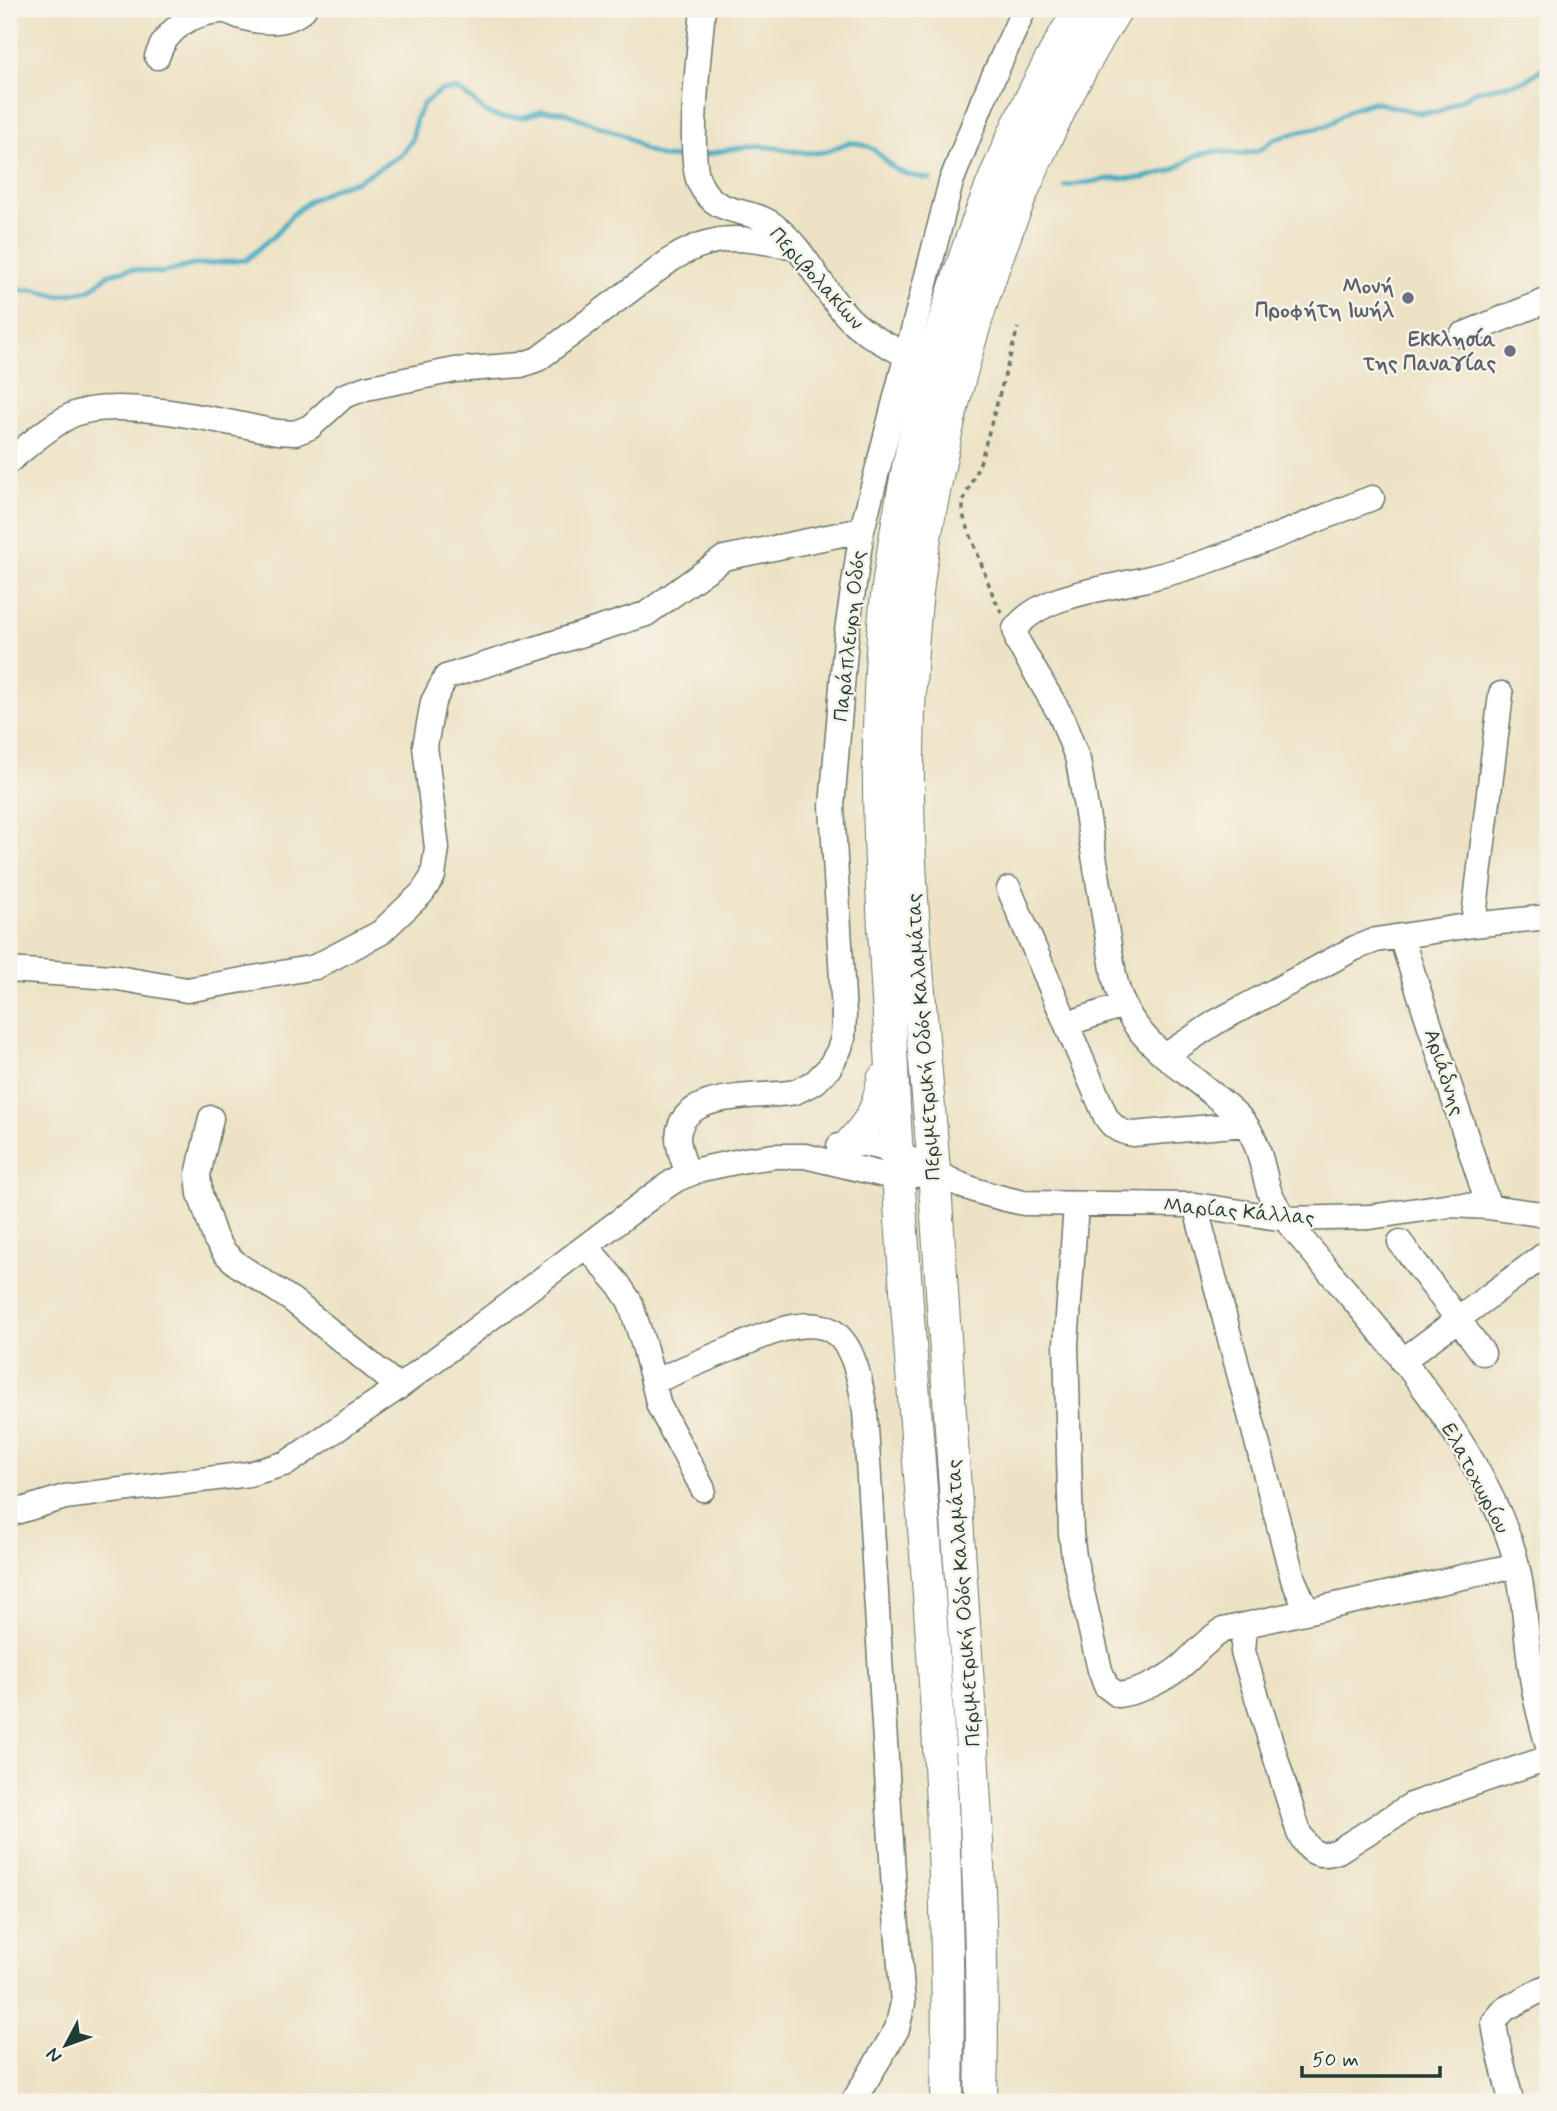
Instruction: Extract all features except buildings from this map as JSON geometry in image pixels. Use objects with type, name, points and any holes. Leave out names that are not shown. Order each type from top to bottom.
[{"type":"main road","name":"Περιμετρική Οδός Καλαμάτας","points":[[947,2102],[947,1964],[940,1754],[897,1165],[882,889],[878,757],[882,643],[895,532],[939,336],[973,231],[1017,128],[1080,9]]},
{"type":"main road","name":"Περιμετρική Οδός Καλαμάτας","points":[[981,2102],[982,1966],[978,1838],[934,1172],[912,886],[908,759],[912,641],[924,538],[948,422],[968,344],[1001,243],[1045,141],[1090,51],[1116,9]]},
{"type":"main road","points":[[852,1142],[872,1121],[880,1100],[890,1019]]},
{"type":"street","points":[[157,57],[170,32],[192,19],[222,10],[251,20],[275,22],[298,14],[304,9]]},
{"type":"street","name":"Περιβολακίων","points":[[703,9],[694,141],[699,183],[710,199],[725,209],[760,217],[776,226],[846,315],[867,334],[907,356]]},
{"type":"street","name":"Παράπλευρη Οδός","points":[[688,1174],[678,1136],[681,1124],[693,1110],[710,1101],[795,1092],[822,1075],[835,1060],[839,1050],[844,1015],[832,806],[846,638],[862,530],[951,182],[983,100],[1024,9]]},
{"type":"street","points":[[9,461],[71,415],[104,407],[148,409],[295,433],[310,427],[344,396],[366,388],[455,370],[521,365],[538,359],[692,246],[735,237],[795,247]]},
{"type":"street","points":[[1462,335],[1548,300]]},
{"type":"street","points":[[1245,1124],[1141,1035],[1123,1004],[1116,984],[1079,760],[1061,716],[1018,642],[1015,629],[1023,618],[1034,611],[1071,596],[1211,560],[1372,498]]},
{"type":"street","points":[[9,970],[112,977],[187,990],[315,967],[380,933],[422,893],[433,876],[437,848],[425,746],[433,702],[446,677],[646,614],[724,558],[862,530]]},
{"type":"street","points":[[1473,925],[1501,694]]},
{"type":"street","points":[[1009,889],[1112,1127],[1133,1134],[1245,1124]]},
{"type":"street","points":[[1165,1056],[1216,1022],[1355,948],[1377,940],[1548,917]]},
{"type":"street","name":"Αριάδνης","points":[[1401,937],[1489,1207]]},
{"type":"street","points":[[1067,1024],[1123,1004]]},
{"type":"street","points":[[211,1118],[198,1175],[200,1194],[215,1238],[225,1253],[238,1265],[292,1300],[399,1387]]},
{"type":"street","name":"Ελατοχωρίου","points":[[1245,1124],[1263,1162],[1272,1199],[1285,1219],[1402,1361],[1466,1450],[1508,1534],[1517,1565],[1534,1689],[1548,1746]]},
{"type":"street","points":[[805,1156],[852,1142],[897,1165]]},
{"type":"street","points":[[9,1514],[65,1497],[268,1470],[287,1463],[399,1387],[659,1191],[688,1174],[761,1157],[805,1156],[897,1165]]},
{"type":"street","name":"Μαρίας Κάλλας","points":[[897,1165],[934,1172],[997,1198],[1024,1203],[1195,1205],[1285,1219],[1370,1217],[1451,1205],[1548,1215]]},
{"type":"street","points":[[1076,1205],[1066,1344],[1071,1532],[1074,1557],[1106,1686],[1118,1695],[1132,1693],[1176,1670],[1215,1634],[1223,1630],[1517,1565]]},
{"type":"street","points":[[1195,1205],[1293,1578],[1307,1611]]},
{"type":"street","points":[[1400,1242],[1483,1353]]},
{"type":"street","points":[[587,1247],[619,1285],[629,1302],[663,1414],[703,1489]]},
{"type":"street","points":[[1402,1361],[1548,1252]]},
{"type":"street","points":[[653,1382],[768,1333],[801,1324],[822,1326],[830,1330],[853,1358],[865,1412],[889,1821],[903,2003],[897,2029],[889,2045],[853,2102]]},
{"type":"street","points":[[1245,1625],[1243,1651],[1299,1833],[1315,1854],[1326,1856],[1338,1851],[1413,1804],[1548,1758]]},
{"type":"street","points":[[1511,2102],[1496,2043],[1494,2022],[1505,2009],[1548,1986]]},
{"type":"path","points":[[1015,629],[993,598],[963,515],[963,502],[981,460],[1018,328]]},
{"type":"waterway","points":[[1065,186],[1109,179],[1143,178],[1173,170],[1195,156],[1217,151],[1241,154],[1258,151],[1274,140],[1326,126],[1351,109],[1373,102],[1420,113],[1438,112],[1477,91],[1525,81],[1548,64]]},
{"type":"waterway","points":[[9,297],[19,290],[36,290],[59,296],[90,290],[109,274],[131,269],[161,273],[193,265],[246,260],[309,201],[337,187],[357,181],[401,155],[412,140],[416,118],[424,103],[440,91],[457,89],[485,112],[499,117],[524,117],[543,111],[563,112],[625,136],[643,149],[662,157],[685,158]]},
{"type":"waterway","points":[[704,155],[753,147],[816,153],[847,143],[857,143],[873,149],[898,170],[930,179]]},
{"type":"place","name":"Μονή Προφήτη Ιωήλ","points":[[1408,298]]},
{"type":"place","name":"Εκκλησία της Παναγίας","points":[[1510,351]]}]
